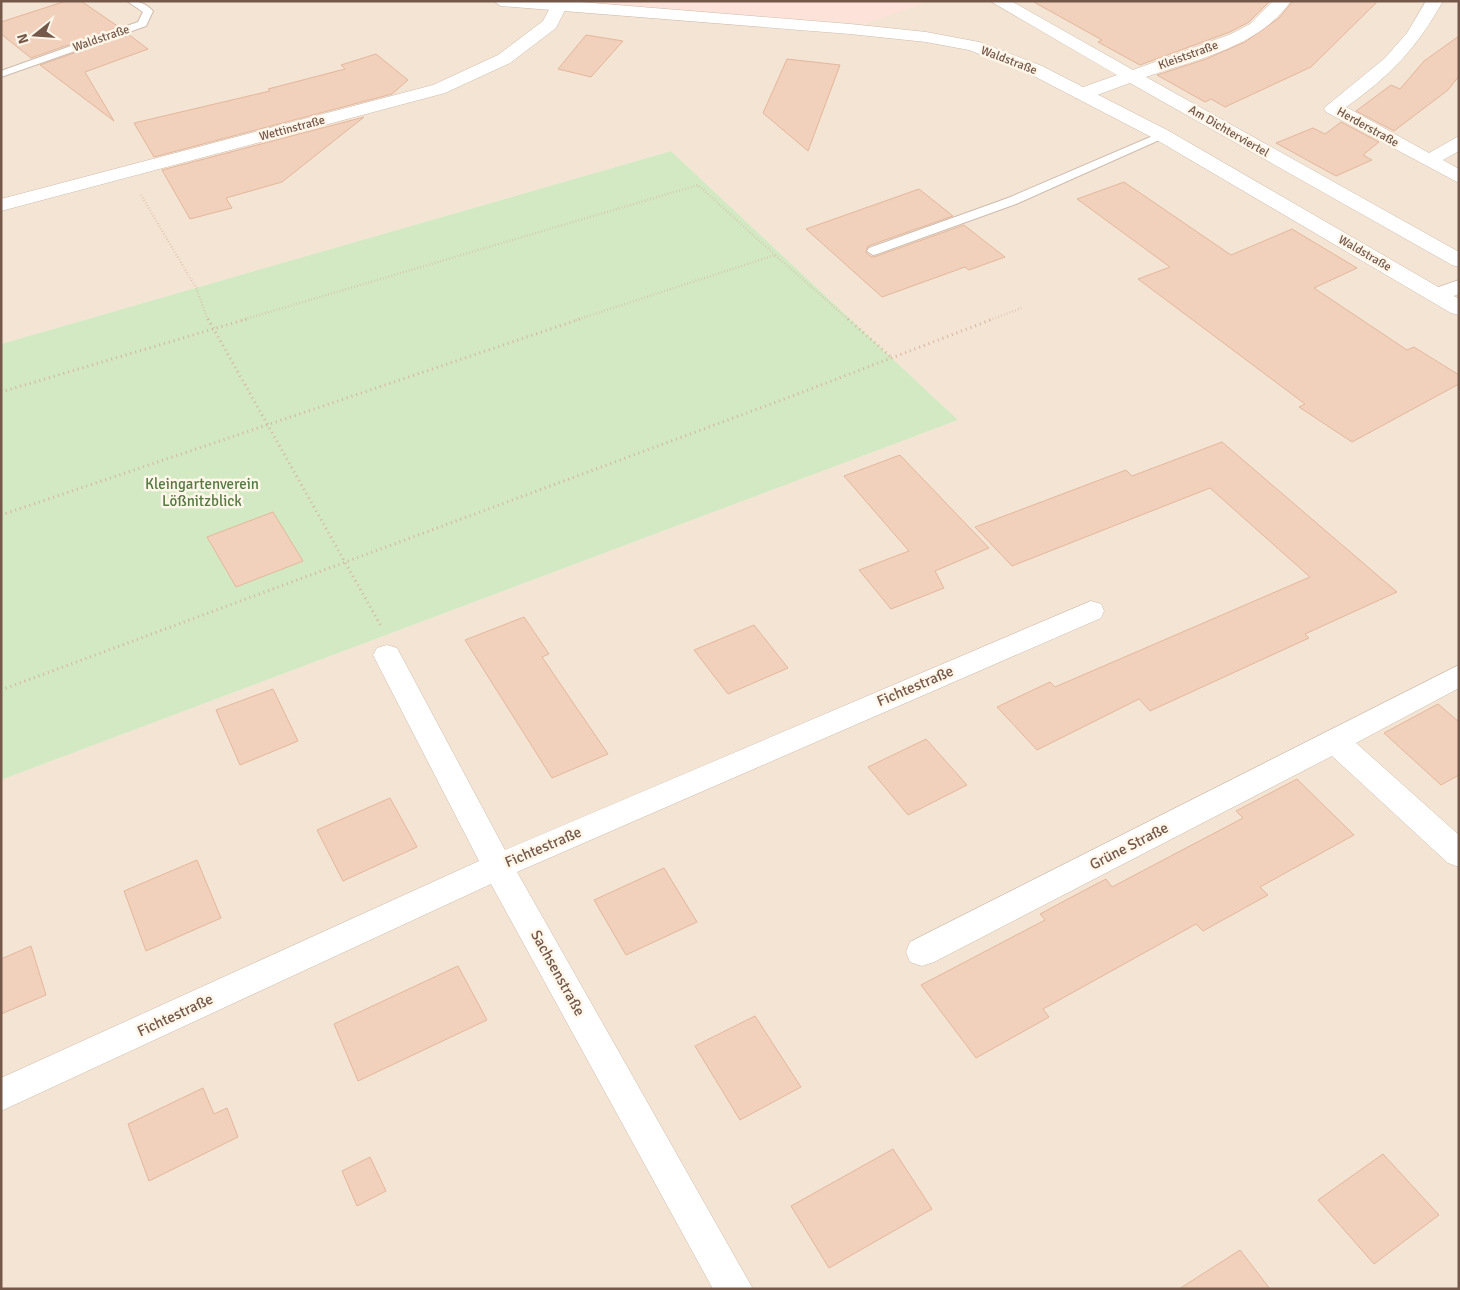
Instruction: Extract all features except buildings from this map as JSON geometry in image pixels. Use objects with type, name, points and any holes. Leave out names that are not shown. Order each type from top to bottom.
[{"type":"street","name":"Waldstraße","points":[[501,1],[926,36],[972,46],[1007,57],[1162,135],[1459,308]]},
{"type":"street","name":"Am Dichterviertel","points":[[998,1],[1459,261]]},
{"type":"street","name":"Kleiststraße","points":[[1082,94],[1256,28],[1283,1]]},
{"type":"street","name":"Herderstraße","points":[[1429,161],[1332,108],[1366,85],[1395,61],[1419,30],[1435,1]]},
{"type":"street","name":"Wettinstraße","points":[[1,205],[439,90],[504,59],[550,24],[559,6]]},
{"type":"street","points":[[1459,142],[1429,161],[1459,177]]},
{"type":"street","points":[[1438,295],[1459,286]]},
{"type":"street","name":"Fichtestraße","points":[[1,1095],[498,867],[1091,611]]},
{"type":"street","name":"Sachsenstraße","points":[[387,655],[498,867],[734,1289]]},
{"type":"street","name":"Grüne Straße","points":[[922,952],[1335,741],[1459,675]]},
{"type":"street","points":[[1335,741],[1459,854]]},
{"type":"lane","name":"Waldstraße","points":[[2,74],[142,24],[148,11],[132,1]]},
{"type":"lane","points":[[873,251],[1012,201],[1162,135]]},
{"type":"path","points":[[128,172],[196,288],[211,328],[386,634],[387,655]]},
{"type":"path","points":[[1,392],[211,328],[698,185],[891,357]]},
{"type":"path","points":[[1,515],[266,424],[775,255]]},
{"type":"path","points":[[1,690],[344,560],[787,398],[1022,308]]},
{"type":"shaded area","points":[[1,1],[1459,1],[1459,1289],[1,1289],[1,780],[958,420],[671,151],[1,344]]},
{"type":"shaded area","points":[[553,1],[931,1],[864,24]]},
{"type":"green space","name":"Kleingartenverein Lößnitzblick","points":[[671,151],[958,420],[1,780],[1,344]]}]
